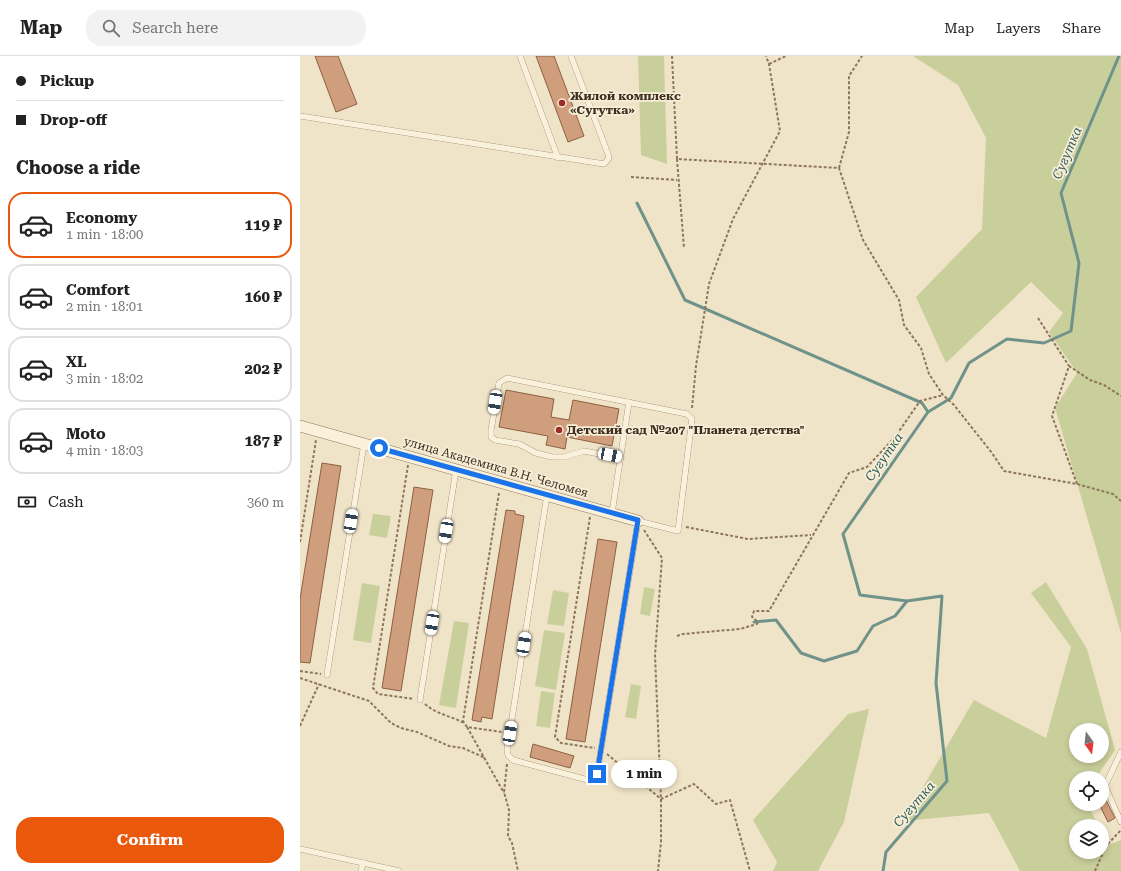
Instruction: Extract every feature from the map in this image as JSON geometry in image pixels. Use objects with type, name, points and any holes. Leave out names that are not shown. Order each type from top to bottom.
[{"type":"street","name":"улица Академика В.Н. Челомея","points":[[300,426],[638,520]]},
{"type":"lane","points":[[520,56],[558,158]]},
{"type":"lane","points":[[300,116],[558,158],[604,164],[609,158],[571,56]]},
{"type":"lane","points":[[547,495],[507,750],[508,755],[516,761],[588,780],[597,774],[638,520],[678,531],[692,423],[691,416],[507,378],[501,381],[498,386],[490,434],[493,438],[519,444],[539,454],[558,458],[584,451],[621,458]]},
{"type":"lane","points":[[612,513],[629,402]]},
{"type":"lane","points":[[327,675],[364,444]]},
{"type":"lane","points":[[420,700],[456,470]]},
{"type":"lane","points":[[1121,752],[1105,786],[1121,822]]},
{"type":"lane","points":[[300,849],[399,871]]},
{"type":"lane","points":[[361,871],[363,863]]},
{"type":"path","points":[[672,56],[677,180],[684,248]]},
{"type":"path","points":[[691,416],[696,366],[710,284],[733,219],[780,131],[769,64],[766,56]]},
{"type":"path","points":[[769,64],[786,56]]},
{"type":"path","points":[[862,56],[849,76],[849,132],[839,168],[863,240],[899,300],[904,326],[921,348],[929,374],[943,395],[954,405],[992,453],[1004,471],[1077,484],[1113,494],[1121,501]]},
{"type":"path","points":[[677,159],[839,168]]},
{"type":"path","points":[[631,177],[677,180]]},
{"type":"path","points":[[1038,318],[1068,366],[1090,380],[1104,385],[1121,396]]},
{"type":"path","points":[[1068,366],[1052,416],[1077,484]]},
{"type":"path","points":[[676,636],[683,634],[740,629],[757,624],[758,622],[752,617],[754,611],[769,611],[811,535],[849,473],[867,468],[895,437],[920,402],[943,395]]},
{"type":"path","points":[[300,542],[318,431]]},
{"type":"path","points":[[410,456],[373,688],[378,694],[420,700],[432,710],[451,716],[464,723],[485,758],[499,787],[507,797]]},
{"type":"path","points":[[464,723],[501,482]]},
{"type":"path","points":[[591,507],[555,737],[561,743],[601,749],[661,799]]},
{"type":"path","points":[[638,520],[662,558],[655,655],[661,799],[661,842],[658,871]]},
{"type":"path","points":[[678,525],[748,539],[811,535]]},
{"type":"path","points":[[300,671],[327,675]]},
{"type":"path","points":[[300,678],[369,701],[391,723],[401,728],[417,732],[449,746],[463,748],[485,758]]},
{"type":"path","points":[[300,726],[319,684]]},
{"type":"path","points":[[467,727],[510,733]]},
{"type":"path","points":[[508,755],[504,792],[507,797],[509,810],[508,836],[512,843],[518,871]]},
{"type":"path","points":[[661,799],[694,784],[716,804],[730,800],[750,871]]},
{"type":"path","points":[[1095,871],[1106,846],[1121,830]]},
{"type":"green space","points":[[638,56],[664,56],[667,164],[641,155]]},
{"type":"green space","points":[[913,56],[1121,56],[1121,633],[1055,408],[1077,373],[1049,332],[1063,313],[1031,282],[946,363],[916,297],[982,229],[986,138],[958,85]]},
{"type":"green space","points":[[373,514],[391,516],[387,538],[369,535]]},
{"type":"green space","points":[[1046,582],[1087,649],[1108,723],[1069,723],[1069,763],[1106,763],[1101,771],[1069,771],[1069,811],[1091,811],[1095,819],[1069,819],[1069,859],[1109,859],[1109,845],[1121,840],[1121,871],[1020,871],[989,813],[903,821],[974,700],[1046,738],[1071,647],[1031,593]]},
{"type":"green space","points":[[362,583],[380,586],[371,643],[353,640]]},
{"type":"green space","points":[[644,587],[655,589],[650,616],[640,614]]},
{"type":"green space","points":[[553,590],[569,593],[564,626],[547,624]]},
{"type":"green space","points":[[454,621],[469,623],[456,708],[439,705]]},
{"type":"green space","points":[[544,630],[565,633],[556,690],[535,686]]},
{"type":"green space","points":[[631,684],[641,686],[636,719],[625,717]]},
{"type":"green space","points":[[541,691],[555,693],[550,728],[536,726]]},
{"type":"green space","points":[[869,709],[844,822],[818,871],[773,871],[777,862],[753,820],[848,714]]},
{"type":"green space","points":[[1109,728],[1115,750],[1109,759]]},
{"type":"building","points":[[315,56],[338,56],[357,104],[336,112]]},
{"type":"building","name":"Жилой комплекс «Сугутка»","points":[[536,56],[554,56],[584,136],[568,142]]},
{"type":"building","points":[[506,390],[554,399],[551,417],[569,420],[573,400],[619,409],[612,446],[567,437],[565,449],[546,445],[548,436],[499,427]]},
{"type":"building","points":[[322,463],[341,466],[310,663],[300,662],[300,599]]},
{"type":"building","points":[[414,487],[433,490],[401,691],[382,688]]},
{"type":"building","points":[[506,510],[515,511],[515,514],[524,516],[492,719],[482,717],[481,722],[472,720]]},
{"type":"building","points":[[598,539],[617,542],[585,742],[566,739]]},
{"type":"building","points":[[533,744],[574,756],[570,768],[530,757]]},
{"type":"building","points":[[1109,806],[1115,818],[1109,821],[1109,819],[1106,819],[1102,811],[1109,811]]},
{"type":"waterway","name":"Сугутка","points":[[883,871],[886,852],[947,781],[936,683],[942,596],[907,601],[860,595],[843,534],[928,412],[951,398],[969,363],[1007,339],[1044,343],[1071,331],[1079,263],[1061,193],[1119,56]]},
{"type":"waterway","points":[[637,203],[685,300],[922,403],[928,412]]},
{"type":"waterway","points":[[754,622],[776,620],[801,653],[824,661],[857,651],[873,626],[895,616],[907,601]]},
{"type":"place","name":"Жилой комплекс «Сугутка»","points":[[562,103]]},
{"type":"place","name":"Детский сад №207 \"Планета детства\"","points":[[559,430]]},
{"type":"route","points":[[379,448],[638,520],[597,774]]}]
